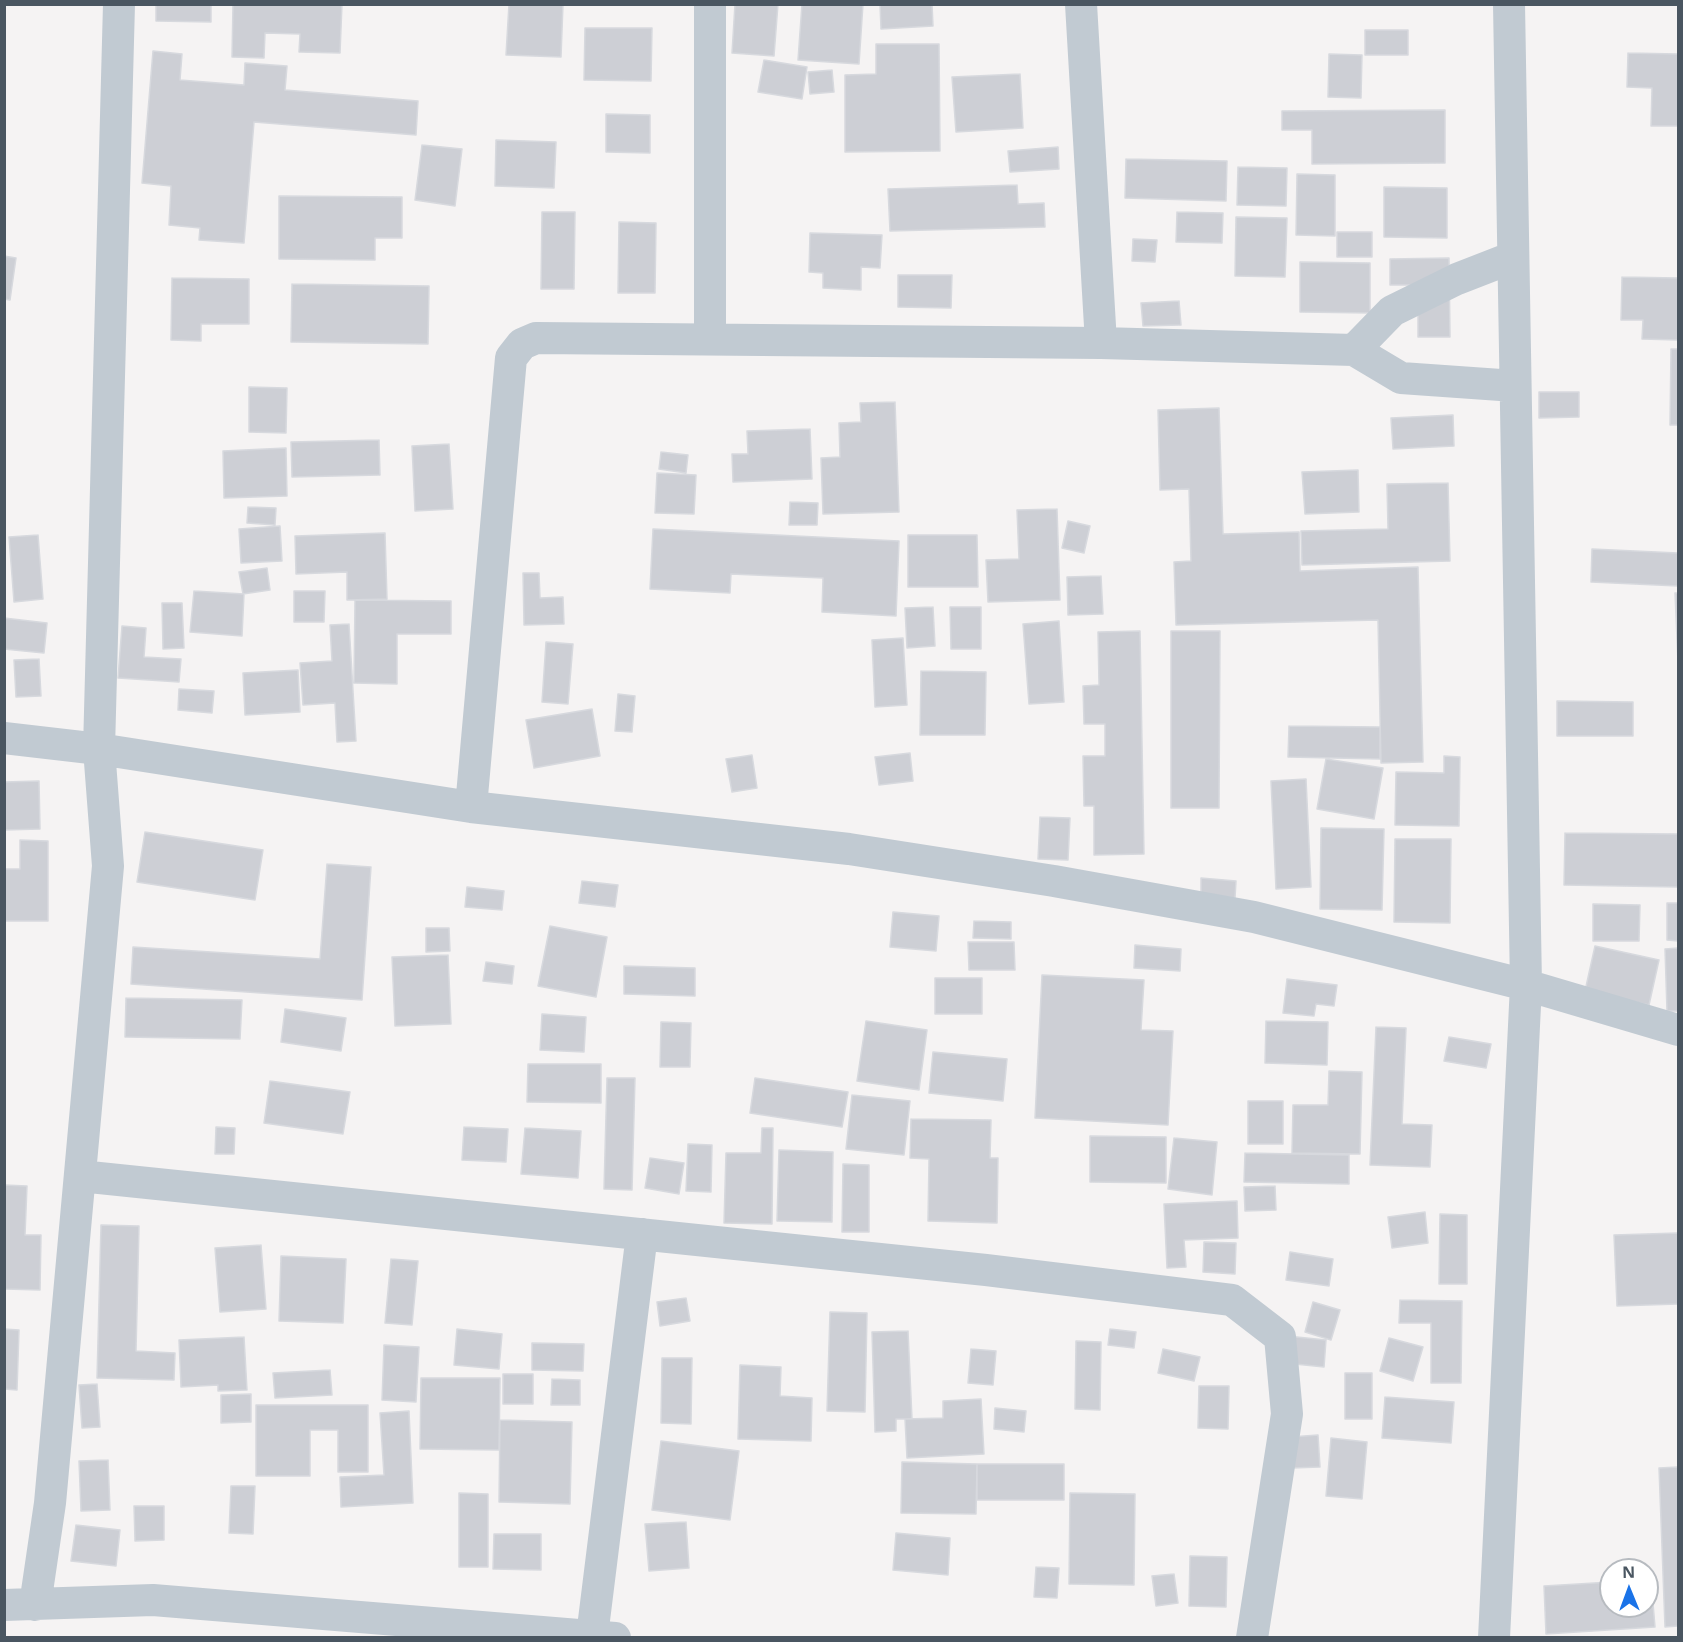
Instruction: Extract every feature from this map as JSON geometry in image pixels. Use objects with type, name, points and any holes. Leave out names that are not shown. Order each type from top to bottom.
[{"type":"street","points":[[119,4],[99,749],[108,866],[50,1503],[20,1605],[153,1600],[603,1637],[642,1234]]},
{"type":"street","points":[[710,4],[710,339]]},
{"type":"street","points":[[1081,4],[1101,343]]},
{"type":"street","points":[[1494,1638],[1526,985],[1511,258],[1509,4]]},
{"type":"street","points":[[1354,350],[1392,311],[1457,279],[1511,258]]},
{"type":"street","points":[[471,807],[511,358],[522,344],[536,338],[1101,343],[1354,350],[1401,378],[1515,386]]},
{"type":"street","points":[[4,738],[99,749],[471,807],[849,849],[1054,881],[1254,917],[1526,985],[1678,1030]]},
{"type":"street","points":[[80,1176],[986,1270],[1232,1300],[1280,1337],[1287,1414],[1252,1638]]},
{"type":"building","points":[[156,4],[211,4],[211,22],[156,21]]},
{"type":"building","points":[[233,4],[342,4],[340,53],[299,52],[300,34],[265,33],[264,58],[232,57]]},
{"type":"building","points":[[509,4],[563,4],[561,57],[506,55]]},
{"type":"building","points":[[735,4],[778,4],[774,56],[732,53]]},
{"type":"building","points":[[802,4],[863,4],[859,64],[798,60]]},
{"type":"building","points":[[880,4],[932,4],[933,26],[881,29]]},
{"type":"building","points":[[585,28],[652,28],[651,81],[584,80]]},
{"type":"building","points":[[1365,30],[1408,30],[1408,55],[1365,55]]},
{"type":"building","points":[[876,44],[939,44],[940,151],[845,152],[845,75],[876,74]]},
{"type":"building","points":[[153,51],[182,54],[180,80],[244,85],[245,63],[287,66],[285,90],[418,101],[416,135],[254,122],[244,243],[199,240],[200,228],[169,225],[171,186],[142,183]]},
{"type":"building","points":[[1628,53],[1678,54],[1678,126],[1651,126],[1652,88],[1627,87]]},
{"type":"building","points":[[1329,54],[1362,55],[1361,98],[1328,97]]},
{"type":"building","points":[[764,60],[807,67],[802,99],[758,92]]},
{"type":"building","points":[[832,70],[834,92],[810,94],[808,72]]},
{"type":"building","points":[[1020,74],[1023,128],[956,132],[952,77]]},
{"type":"building","points":[[1445,110],[1445,163],[1312,164],[1312,130],[1282,130],[1282,111]]},
{"type":"building","points":[[606,114],[650,115],[650,153],[606,152]]},
{"type":"building","points":[[496,140],[556,142],[554,188],[495,186]]},
{"type":"building","points":[[422,145],[462,149],[455,206],[415,200]]},
{"type":"building","points":[[1058,147],[1059,169],[1010,172],[1008,151]]},
{"type":"building","points":[[1126,159],[1227,161],[1226,201],[1125,198]]},
{"type":"building","points":[[1238,167],[1287,168],[1286,206],[1237,205]]},
{"type":"building","points":[[1297,174],[1335,175],[1335,236],[1296,235]]},
{"type":"building","points":[[1017,185],[1018,204],[1044,203],[1045,227],[890,231],[888,189]]},
{"type":"building","points":[[1384,187],[1447,188],[1447,238],[1384,237]]},
{"type":"building","points":[[279,196],[402,197],[402,238],[375,238],[375,260],[279,259]]},
{"type":"building","points":[[542,212],[575,212],[574,289],[541,289]]},
{"type":"building","points":[[1177,212],[1223,213],[1222,243],[1176,242]]},
{"type":"building","points":[[1236,217],[1287,218],[1285,277],[1235,276]]},
{"type":"building","points":[[619,222],[656,223],[655,293],[618,293]]},
{"type":"building","points":[[1337,232],[1372,232],[1372,257],[1337,257]]},
{"type":"building","points":[[810,233],[882,235],[880,268],[861,267],[861,290],[823,288],[823,273],[809,272]]},
{"type":"building","points":[[1133,239],[1157,240],[1155,262],[1132,261]]},
{"type":"building","points":[[4,256],[16,258],[10,300],[4,299]]},
{"type":"building","points":[[1449,258],[1450,337],[1418,337],[1418,285],[1390,285],[1390,259]]},
{"type":"building","points":[[1300,262],[1370,263],[1370,313],[1300,312]]},
{"type":"building","points":[[898,275],[952,275],[951,308],[898,307]]},
{"type":"building","points":[[1622,277],[1678,278],[1678,340],[1642,339],[1643,320],[1621,320]]},
{"type":"building","points":[[172,278],[249,279],[249,324],[201,324],[201,341],[171,340]]},
{"type":"building","points":[[292,284],[429,286],[428,344],[291,342]]},
{"type":"building","points":[[1179,301],[1181,325],[1143,326],[1141,303]]},
{"type":"building","points":[[1671,349],[1678,349],[1678,425],[1670,425]]},
{"type":"building","points":[[249,387],[287,388],[286,433],[249,432]]},
{"type":"building","points":[[1539,392],[1579,392],[1579,417],[1539,418]]},
{"type":"building","points":[[895,402],[899,512],[823,514],[821,458],[840,457],[839,423],[861,422],[860,403]]},
{"type":"building","points":[[1219,408],[1223,534],[1299,532],[1300,571],[1418,567],[1423,762],[1381,763],[1378,620],[1176,625],[1174,562],[1191,561],[1189,489],[1160,490],[1158,410]]},
{"type":"building","points":[[1453,415],[1454,446],[1393,449],[1391,418]]},
{"type":"building","points":[[810,429],[812,479],[733,482],[732,454],[748,454],[747,431]]},
{"type":"building","points":[[379,440],[380,475],[292,477],[291,442]]},
{"type":"building","points":[[449,444],[453,509],[415,511],[412,446]]},
{"type":"building","points":[[286,448],[287,496],[224,498],[223,451]]},
{"type":"building","points":[[661,452],[688,455],[686,473],[659,469]]},
{"type":"building","points":[[1358,470],[1359,512],[1305,514],[1302,472]]},
{"type":"building","points":[[657,473],[696,475],[694,514],[655,513]]},
{"type":"building","points":[[1448,483],[1450,561],[1302,565],[1301,531],[1388,529],[1387,484]]},
{"type":"building","points":[[790,502],[818,503],[817,525],[789,525]]},
{"type":"building","points":[[248,507],[276,508],[275,525],[247,523]]},
{"type":"building","points":[[1057,509],[1060,600],[988,602],[986,560],[1019,559],[1017,510]]},
{"type":"building","points":[[1068,521],[1090,526],[1084,553],[1062,548]]},
{"type":"building","points":[[280,526],[282,561],[241,563],[239,529]]},
{"type":"building","points":[[653,529],[899,541],[896,616],[822,612],[823,578],[731,574],[730,593],[650,589]]},
{"type":"building","points":[[385,533],[387,599],[347,600],[347,572],[296,574],[295,536]]},
{"type":"building","points":[[38,535],[43,599],[14,602],[9,537]]},
{"type":"building","points":[[908,535],[977,535],[978,587],[908,587]]},
{"type":"building","points":[[1592,549],[1678,553],[1678,586],[1591,582]]},
{"type":"building","points":[[267,568],[270,590],[243,594],[239,572]]},
{"type":"building","points":[[523,573],[539,573],[540,598],[563,597],[564,624],[524,625]]},
{"type":"building","points":[[1101,576],[1103,614],[1068,615],[1067,577]]},
{"type":"building","points":[[194,591],[244,594],[242,636],[190,632]]},
{"type":"building","points":[[294,591],[325,591],[324,622],[294,622]]},
{"type":"building","points":[[1675,593],[1678,593],[1678,662]]},
{"type":"building","points":[[355,600],[451,601],[451,634],[397,634],[397,684],[354,683]]},
{"type":"building","points":[[162,603],[182,603],[184,648],[163,649]]},
{"type":"building","points":[[933,607],[935,646],[907,648],[905,608]]},
{"type":"building","points":[[950,607],[981,607],[981,649],[951,649]]},
{"type":"building","points":[[4,618],[47,623],[44,653],[4,649]]},
{"type":"building","points":[[1059,621],[1064,702],[1029,704],[1023,624]]},
{"type":"building","points":[[349,624],[356,741],[337,742],[335,703],[303,705],[300,663],[332,661],[330,625]]},
{"type":"building","points":[[122,626],[146,628],[144,657],[181,659],[179,682],[118,678]]},
{"type":"building","points":[[1140,631],[1144,854],[1094,855],[1094,806],[1084,806],[1083,756],[1105,756],[1105,724],[1084,724],[1083,686],[1099,685],[1098,632]]},
{"type":"building","points":[[1171,631],[1220,631],[1219,808],[1171,808]]},
{"type":"building","points":[[903,638],[907,705],[875,707],[872,640]]},
{"type":"building","points":[[546,642],[573,644],[568,704],[542,702]]},
{"type":"building","points":[[39,659],[41,696],[16,697],[14,660]]},
{"type":"building","points":[[298,670],[300,712],[245,715],[243,673]]},
{"type":"building","points":[[921,671],[986,672],[985,735],[920,735]]},
{"type":"building","points":[[179,689],[214,691],[212,713],[178,710]]},
{"type":"building","points":[[618,694],[635,696],[632,732],[615,731]]},
{"type":"building","points":[[1557,701],[1633,702],[1633,736],[1557,736]]},
{"type":"building","points":[[592,709],[600,756],[534,768],[526,720]]},
{"type":"building","points":[[1289,726],[1380,727],[1380,759],[1288,757]]},
{"type":"building","points":[[910,753],[913,781],[879,785],[875,757]]},
{"type":"building","points":[[752,755],[757,788],[732,792],[726,759]]},
{"type":"building","points":[[1444,756],[1460,757],[1459,826],[1395,825],[1396,772],[1444,773]]},
{"type":"building","points":[[1326,759],[1383,768],[1374,819],[1317,809]]},
{"type":"building","points":[[1306,779],[1311,887],[1276,889],[1271,781]]},
{"type":"building","points":[[39,781],[40,829],[4,830],[4,782]]},
{"type":"building","points":[[1040,817],[1070,818],[1068,860],[1038,859]]},
{"type":"building","points":[[1321,828],[1384,829],[1382,910],[1320,909]]},
{"type":"building","points":[[145,832],[263,850],[255,900],[137,882]]},
{"type":"building","points":[[1565,833],[1678,834],[1678,887],[1564,885]]},
{"type":"building","points":[[1395,839],[1451,839],[1450,923],[1394,922]]},
{"type":"building","points":[[20,840],[48,841],[48,921],[4,921],[4,869],[20,869]]},
{"type":"building","points":[[327,864],[371,867],[362,1000],[131,984],[133,947],[320,959]]},
{"type":"building","points":[[1201,878],[1236,881],[1235,898],[1201,895]]},
{"type":"building","points":[[582,881],[618,885],[615,907],[579,903]]},
{"type":"building","points":[[467,887],[504,891],[502,910],[465,907]]},
{"type":"building","points":[[1667,903],[1678,903],[1678,941],[1667,940]]},
{"type":"building","points":[[1593,904],[1640,905],[1639,941],[1593,941]]},
{"type":"building","points":[[893,912],[939,916],[936,951],[890,947]]},
{"type":"building","points":[[974,921],[1011,922],[1011,939],[973,938]]},
{"type":"building","points":[[550,926],[607,937],[596,997],[538,986]]},
{"type":"building","points":[[426,928],[449,928],[450,951],[426,952]]},
{"type":"building","points":[[968,942],[1014,942],[1015,970],[969,970]]},
{"type":"building","points":[[1135,945],[1181,949],[1180,971],[1134,968]]},
{"type":"building","points":[[1595,946],[1659,960],[1649,1005],[1585,991]]},
{"type":"building","points":[[1678,948],[1678,1011],[1667,1011],[1665,949]]},
{"type":"building","points":[[448,955],[451,1024],[395,1026],[392,957]]},
{"type":"building","points":[[486,962],[514,966],[512,984],[483,981]]},
{"type":"building","points":[[624,966],[695,968],[695,996],[624,994]]},
{"type":"building","points":[[1042,975],[1144,980],[1141,1030],[1173,1031],[1168,1125],[1035,1118]]},
{"type":"building","points":[[935,978],[982,978],[982,1014],[935,1014]]},
{"type":"building","points":[[1287,979],[1337,985],[1334,1006],[1316,1004],[1314,1016],[1283,1013]]},
{"type":"building","points":[[126,998],[242,1000],[240,1039],[125,1037]]},
{"type":"building","points":[[285,1009],[346,1018],[341,1051],[281,1042]]},
{"type":"building","points":[[542,1014],[586,1017],[584,1052],[540,1050]]},
{"type":"building","points":[[866,1021],[927,1030],[919,1090],[857,1081]]},
{"type":"building","points":[[1266,1021],[1328,1022],[1327,1065],[1265,1063]]},
{"type":"building","points":[[661,1022],[691,1023],[690,1067],[660,1067]]},
{"type":"building","points":[[1376,1027],[1406,1028],[1402,1124],[1432,1125],[1430,1167],[1370,1165]]},
{"type":"building","points":[[1449,1037],[1491,1044],[1486,1068],[1444,1061]]},
{"type":"building","points":[[933,1052],[1007,1059],[1003,1101],[929,1093]]},
{"type":"building","points":[[528,1064],[601,1064],[601,1103],[527,1102]]},
{"type":"building","points":[[1329,1071],[1362,1072],[1360,1154],[1292,1153],[1293,1105],[1328,1105]]},
{"type":"building","points":[[607,1078],[635,1078],[632,1190],[604,1189]]},
{"type":"building","points":[[755,1078],[848,1092],[842,1127],[750,1113]]},
{"type":"building","points":[[270,1081],[350,1092],[343,1134],[264,1123]]},
{"type":"building","points":[[852,1095],[910,1101],[904,1155],[846,1149]]},
{"type":"building","points":[[1248,1101],[1283,1101],[1283,1144],[1248,1144]]},
{"type":"building","points":[[911,1119],[991,1120],[990,1158],[998,1158],[997,1223],[928,1221],[929,1159],[910,1158]]},
{"type":"building","points":[[216,1127],[235,1128],[234,1154],[215,1154]]},
{"type":"building","points":[[464,1127],[508,1129],[506,1162],[462,1160]]},
{"type":"building","points":[[525,1128],[581,1131],[578,1178],[521,1174]]},
{"type":"building","points":[[762,1128],[773,1128],[772,1224],[724,1223],[726,1153],[761,1153]]},
{"type":"building","points":[[1090,1136],[1166,1137],[1166,1183],[1090,1182]]},
{"type":"building","points":[[1174,1138],[1217,1142],[1212,1195],[1168,1189]]},
{"type":"building","points":[[688,1144],[712,1145],[711,1192],[686,1191]]},
{"type":"building","points":[[779,1150],[833,1152],[832,1222],[777,1221]]},
{"type":"building","points":[[1245,1153],[1349,1155],[1349,1184],[1244,1182]]},
{"type":"building","points":[[650,1158],[684,1163],[679,1194],[645,1188]]},
{"type":"building","points":[[843,1164],[869,1165],[869,1232],[842,1232]]},
{"type":"building","points":[[4,1185],[27,1186],[25,1235],[41,1235],[40,1290],[5,1289]]},
{"type":"building","points":[[1275,1186],[1276,1210],[1245,1211],[1244,1187]]},
{"type":"building","points":[[1237,1201],[1238,1238],[1184,1240],[1186,1267],[1167,1268],[1164,1204]]},
{"type":"building","points":[[1425,1212],[1428,1243],[1392,1248],[1388,1217]]},
{"type":"building","points":[[1440,1214],[1467,1215],[1467,1284],[1439,1284]]},
{"type":"building","points":[[101,1225],[139,1226],[136,1351],[175,1353],[174,1380],[97,1378]]},
{"type":"building","points":[[1678,1233],[1678,1304],[1617,1306],[1614,1235]]},
{"type":"building","points":[[1204,1242],[1236,1243],[1235,1274],[1203,1272]]},
{"type":"building","points":[[261,1245],[266,1309],[220,1312],[215,1248]]},
{"type":"building","points":[[1290,1252],[1333,1259],[1329,1286],[1286,1280]]},
{"type":"building","points":[[281,1256],[346,1259],[343,1323],[279,1321]]},
{"type":"building","points":[[391,1259],[418,1261],[412,1325],[385,1323]]},
{"type":"building","points":[[686,1298],[690,1321],[660,1326],[657,1302]]},
{"type":"building","points":[[1400,1300],[1462,1301],[1461,1383],[1431,1383],[1431,1323],[1399,1323]]},
{"type":"building","points":[[1313,1302],[1340,1310],[1331,1340],[1305,1332]]},
{"type":"building","points":[[830,1312],[867,1313],[865,1412],[827,1411]]},
{"type":"building","points":[[4,1329],[19,1330],[17,1390],[4,1389]]},
{"type":"building","points":[[457,1329],[502,1334],[499,1369],[454,1365]]},
{"type":"building","points":[[1110,1329],[1136,1332],[1134,1348],[1108,1345]]},
{"type":"building","points":[[908,1331],[912,1419],[896,1419],[896,1431],[875,1432],[872,1332]]},
{"type":"building","points":[[1287,1336],[1326,1340],[1324,1367],[1285,1363]]},
{"type":"building","points":[[244,1337],[247,1390],[218,1391],[218,1385],[181,1387],[179,1340]]},
{"type":"building","points":[[1389,1338],[1423,1347],[1413,1381],[1380,1371]]},
{"type":"building","points":[[1076,1341],[1101,1342],[1100,1410],[1075,1409]]},
{"type":"building","points":[[532,1343],[584,1344],[583,1371],[532,1370]]},
{"type":"building","points":[[384,1345],[419,1347],[416,1402],[382,1400]]},
{"type":"building","points":[[971,1349],[996,1351],[993,1385],[968,1383]]},
{"type":"building","points":[[1163,1349],[1200,1357],[1194,1381],[1158,1373]]},
{"type":"building","points":[[662,1358],[692,1358],[691,1424],[661,1423]]},
{"type":"building","points":[[740,1365],[781,1367],[780,1396],[812,1398],[811,1441],[738,1439]]},
{"type":"building","points":[[330,1370],[332,1395],[275,1398],[273,1373]]},
{"type":"building","points":[[1345,1373],[1372,1373],[1372,1419],[1345,1419]]},
{"type":"building","points":[[503,1374],[533,1374],[533,1404],[503,1404]]},
{"type":"building","points":[[421,1378],[500,1378],[499,1450],[420,1449]]},
{"type":"building","points":[[552,1379],[580,1380],[580,1405],[551,1405]]},
{"type":"building","points":[[97,1384],[100,1427],[82,1428],[79,1385]]},
{"type":"building","points":[[1199,1386],[1229,1386],[1228,1429],[1198,1428]]},
{"type":"building","points":[[251,1394],[251,1422],[221,1423],[221,1395]]},
{"type":"building","points":[[1385,1397],[1454,1402],[1451,1443],[1382,1438]]},
{"type":"building","points":[[981,1399],[984,1454],[907,1458],[905,1419],[943,1418],[943,1401]]},
{"type":"building","points":[[256,1405],[368,1405],[368,1472],[338,1472],[338,1430],[310,1430],[310,1476],[256,1476]]},
{"type":"building","points":[[995,1408],[1026,1411],[1024,1432],[994,1429]]},
{"type":"building","points":[[409,1411],[413,1503],[341,1507],[340,1477],[384,1475],[380,1413]]},
{"type":"building","points":[[500,1420],[572,1422],[570,1504],[499,1502]]},
{"type":"building","points":[[1318,1435],[1320,1467],[1292,1468],[1291,1437]]},
{"type":"building","points":[[1331,1438],[1367,1442],[1362,1499],[1326,1496]]},
{"type":"building","points":[[661,1441],[739,1451],[730,1520],[652,1510]]},
{"type":"building","points":[[108,1460],[110,1510],[81,1511],[79,1461]]},
{"type":"building","points":[[902,1462],[977,1464],[976,1514],[901,1513]]},
{"type":"building","points":[[977,1464],[1064,1464],[1064,1500],[977,1500]]},
{"type":"building","points":[[1678,1467],[1678,1626],[1665,1627],[1659,1468]]},
{"type":"building","points":[[231,1486],[255,1486],[253,1534],[229,1533]]},
{"type":"building","points":[[459,1493],[488,1494],[488,1567],[459,1567]]},
{"type":"building","points":[[1070,1493],[1135,1494],[1134,1585],[1069,1584]]},
{"type":"building","points":[[134,1506],[164,1506],[164,1540],[135,1541]]},
{"type":"building","points":[[686,1522],[689,1568],[649,1571],[645,1524]]},
{"type":"building","points":[[76,1525],[120,1530],[116,1566],[71,1561]]},
{"type":"building","points":[[896,1533],[950,1538],[948,1575],[893,1570]]},
{"type":"building","points":[[494,1534],[541,1534],[541,1570],[493,1569]]},
{"type":"building","points":[[1190,1556],[1227,1557],[1226,1607],[1189,1606]]},
{"type":"building","points":[[1036,1567],[1059,1568],[1057,1598],[1034,1597]]},
{"type":"building","points":[[1174,1574],[1178,1603],[1156,1606],[1152,1576]]},
{"type":"building","points":[[1599,1583],[1599,1618],[1654,1618],[1655,1627],[1546,1634],[1544,1586]]}]
